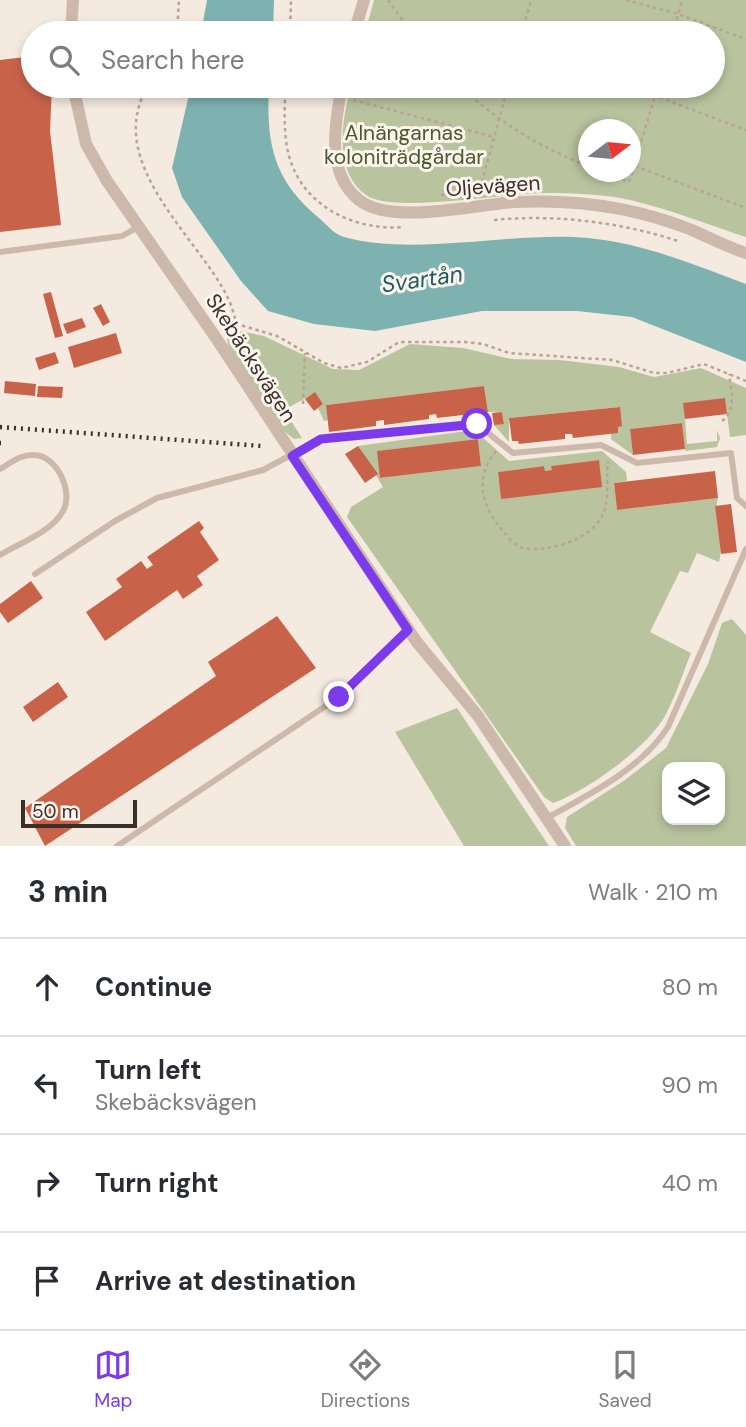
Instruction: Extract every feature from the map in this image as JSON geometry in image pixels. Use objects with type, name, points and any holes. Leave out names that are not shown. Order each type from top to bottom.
[{"type":"street","points":[[72,21],[73,0]]},
{"type":"street","points":[[359,21],[365,0]]},
{"type":"street","name":"Skebäcksvägen","points":[[76,98],[86,144],[138,228],[209,328],[408,630],[431,663],[478,716],[565,846]]},
{"type":"street","name":"Oljevägen","points":[[340,98],[334,135],[336,156],[348,188],[360,201],[388,212],[557,201],[624,209],[692,230],[746,253]]},
{"type":"lane","points":[[0,252],[122,236],[138,228]]},
{"type":"lane","points":[[35,574],[115,521],[158,498],[239,477],[292,456],[321,439],[477,424],[500,446],[513,453],[601,446],[611,449],[625,460],[637,463],[732,453],[737,498],[746,506]]},
{"type":"lane","points":[[0,469],[22,455],[39,454],[52,461],[62,477],[66,495],[64,511],[50,525],[0,555]]},
{"type":"lane","points":[[547,818],[622,772],[658,742],[668,727],[746,549]]},
{"type":"lane","points":[[117,846],[339,697],[408,630]]},
{"type":"path","points":[[178,21],[179,0]]},
{"type":"path","points":[[290,21],[291,0]]},
{"type":"path","points":[[388,0],[403,21]]},
{"type":"path","points":[[525,21],[531,0]]},
{"type":"path","points":[[626,0],[695,21]]},
{"type":"path","points":[[676,21],[682,0]]},
{"type":"path","points":[[725,32],[746,39]]},
{"type":"path","points":[[143,98],[139,108],[137,130],[141,154],[157,194],[228,298],[237,324],[278,337],[333,366],[349,368],[367,362],[399,342],[465,342],[483,344],[509,353],[612,360],[654,373],[673,372],[696,363],[746,382]]},
{"type":"path","points":[[354,98],[494,137]]},
{"type":"path","points":[[475,98],[537,143],[578,161]]},
{"type":"path","points":[[476,205],[505,98]]},
{"type":"path","points":[[641,143],[655,98]]},
{"type":"path","points":[[661,98],[746,130]]},
{"type":"path","points":[[641,168],[746,208]]},
{"type":"path","points":[[439,196],[480,190]]},
{"type":"path","points":[[634,229],[683,243]]},
{"type":"path","points":[[303,404],[305,352]]},
{"type":"path","points":[[722,421],[728,416],[732,406],[729,374]]},
{"type":"path","points":[[500,446],[489,459],[484,473],[483,500],[495,522],[516,545],[524,549],[563,545],[582,537],[596,526],[605,511],[611,449]]},
{"type":"green space","name":"Alnängarnas koloniträdgårdar","points":[[374,0],[746,0],[746,237],[676,213],[601,195],[544,193],[423,203],[379,200],[366,195],[348,172],[344,159],[343,129],[348,98],[725,98],[725,21],[368,21]]},
{"type":"green space","points":[[235,330],[264,336],[333,369],[359,370],[410,344],[463,348],[511,359],[560,360],[619,367],[654,377],[701,368],[746,388],[746,435],[730,437],[725,399],[684,404],[687,444],[717,441],[717,430],[720,438],[717,447],[685,451],[681,423],[630,429],[633,455],[611,439],[611,433],[618,427],[619,407],[509,418],[509,442],[494,425],[504,423],[502,412],[488,412],[484,386],[326,405],[328,420],[324,421],[318,408],[323,404],[315,393],[284,410],[302,438],[294,439],[284,431],[228,347],[227,336]]},
{"type":"green space","points":[[474,430],[509,461],[602,451],[626,472],[627,481],[614,483],[617,510],[718,498],[716,514],[721,546],[719,562],[697,553],[688,573],[680,571],[650,632],[691,653],[666,714],[646,740],[616,766],[583,789],[553,803],[544,797],[347,517],[351,507],[383,487],[358,446]],"holes":[[[478,439],[481,466],[381,478],[378,451]],[[599,460],[501,498],[498,472],[544,466],[545,471],[552,470],[552,466]]]},
{"type":"green space","points":[[732,619],[746,635],[746,846],[576,846],[565,828],[567,817],[625,780],[666,748],[708,664],[722,623]]},
{"type":"green space","points":[[457,708],[549,846],[464,846],[395,732]]},
{"type":"water","points":[[207,0],[274,0],[273,21],[203,21]]},
{"type":"water","name":"Svartån","points":[[188,98],[268,98],[271,143],[282,175],[304,204],[341,236],[402,245],[528,238],[588,238],[629,245],[688,262],[746,284],[746,362],[632,317],[577,311],[482,311],[375,331],[314,324],[268,311],[241,281],[182,197],[172,168]]},
{"type":"building","points":[[21,57],[21,98],[51,98],[50,131],[61,225],[0,232],[0,60]]},
{"type":"building","points":[[51,292],[63,336],[55,338],[43,294]]},
{"type":"building","points":[[101,304],[110,322],[103,326],[93,308]]},
{"type":"building","points":[[82,318],[86,327],[67,334],[63,324]]},
{"type":"building","points":[[116,333],[122,353],[74,368],[68,347]]},
{"type":"building","points":[[55,352],[59,363],[39,370],[35,358]]},
{"type":"building","points":[[5,381],[36,384],[35,396],[4,393]]},
{"type":"building","points":[[38,386],[63,387],[62,398],[37,397]]},
{"type":"building","points":[[484,386],[488,412],[437,418],[436,414],[429,415],[429,419],[384,425],[384,420],[376,421],[376,426],[329,432],[326,405]]},
{"type":"building","points":[[315,392],[323,404],[314,411],[305,399]]},
{"type":"building","points":[[725,398],[727,414],[685,419],[683,403]]},
{"type":"building","points":[[620,407],[622,426],[618,427],[618,433],[573,438],[572,434],[565,434],[565,439],[519,444],[518,441],[512,441],[509,418]]},
{"type":"building","points":[[502,412],[504,424],[494,425],[492,413]]},
{"type":"building","points":[[682,423],[685,449],[633,455],[630,429]]},
{"type":"building","points":[[478,439],[481,466],[380,478],[377,451]]},
{"type":"building","points":[[358,446],[378,474],[365,483],[345,454]]},
{"type":"building","points":[[599,460],[602,487],[501,499],[498,472],[544,466],[545,471],[552,470],[551,466]]},
{"type":"building","points":[[715,471],[718,498],[617,510],[614,483]]},
{"type":"building","points":[[731,504],[737,552],[721,554],[715,506]]},
{"type":"building","points":[[199,521],[204,528],[200,532],[219,560],[197,576],[203,585],[183,599],[177,590],[105,641],[86,612],[122,587],[116,579],[141,561],[147,569],[153,565],[147,557]]},
{"type":"building","points":[[31,581],[43,598],[8,623],[0,612],[0,604]]},
{"type":"building","points":[[277,616],[316,668],[45,846],[25,808],[216,676],[208,662]]},
{"type":"building","points":[[58,682],[68,697],[33,722],[23,707]]},
{"type":"railway","points":[[0,427],[262,446]]},
{"type":"route","points":[[339,697],[408,630],[292,456],[321,439],[477,424]]}]
